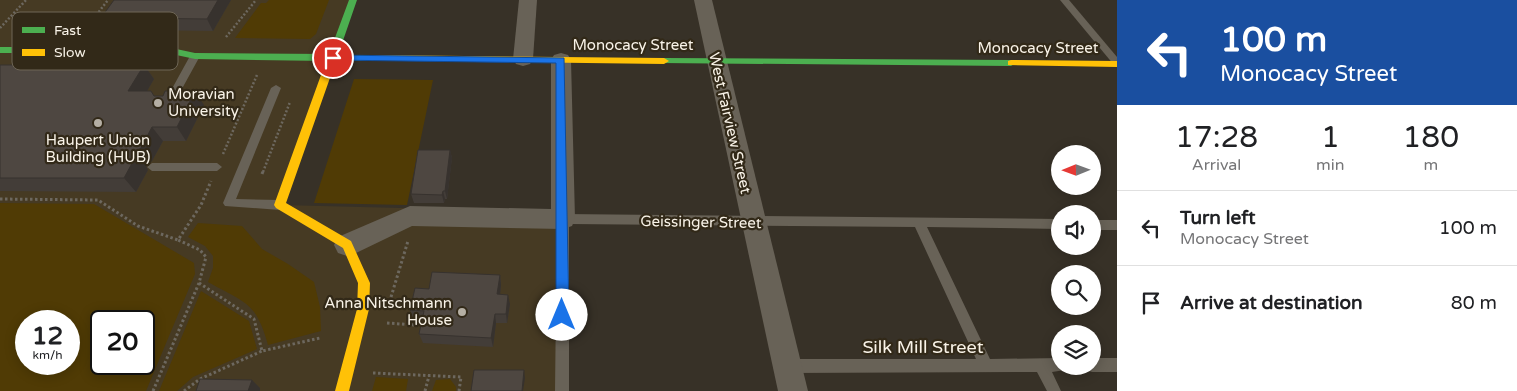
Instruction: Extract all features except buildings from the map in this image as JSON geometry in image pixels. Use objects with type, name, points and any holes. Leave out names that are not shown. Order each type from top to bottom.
[{"type":"street","points":[[342,391],[363,309],[364,283],[347,245],[280,205],[353,0]]},
{"type":"street","points":[[524,59],[528,0]]},
{"type":"street","name":"West Fairview Street","points":[[703,0],[793,391]]},
{"type":"street","name":"Monocacy Street","points":[[178,52],[195,56],[333,58],[1117,64]]},
{"type":"street","points":[[561,60],[563,219]]},
{"type":"street","name":"Geissinger Street","points":[[347,245],[410,216],[563,219]]},
{"type":"lane","points":[[1064,0],[1117,64]]},
{"type":"lane","points":[[168,105],[195,56]]},
{"type":"lane","points":[[276,88],[229,204],[280,205]]},
{"type":"lane","points":[[152,167],[217,167]]},
{"type":"lane","points":[[562,391],[563,219]]},
{"type":"lane","name":"Geissinger Street","points":[[563,219],[753,223],[1051,224]]},
{"type":"lane","points":[[919,223],[986,365]]},
{"type":"lane","points":[[1101,225],[1117,225]]},
{"type":"lane","points":[[1042,365],[1054,391]]},
{"type":"lane","name":"Silk Mill Street","points":[[787,366],[1051,365]]},
{"type":"lane","points":[[1101,365],[1117,366]]},
{"type":"path","points":[[15,12],[26,0]]},
{"type":"path","points":[[99,12],[108,0]]},
{"type":"path","points":[[222,42],[256,0]]},
{"type":"path","points":[[0,28],[12,15]]},
{"type":"path","points":[[262,174],[290,101]]},
{"type":"path","points":[[0,200],[98,200],[138,226],[178,240]]},
{"type":"path","points":[[199,282],[254,319],[262,351]]},
{"type":"path","points":[[384,323],[414,325]]},
{"type":"path","points":[[184,391],[200,379],[262,351],[320,338]]},
{"type":"path","points":[[370,372],[461,377],[459,391]]},
{"type":"path","points":[[425,391],[429,376]]},
{"type":"shaded area","name":"Moravian University","points":[[0,0],[353,0],[281,205],[559,212],[558,391],[0,391]]},
{"type":"shaded area","points":[[269,0],[329,0],[316,34],[310,39],[235,38],[261,3],[266,3]]},
{"type":"shaded area","points":[[354,79],[433,80],[407,205],[314,203]]},
{"type":"shaded area","points":[[0,203],[94,204],[194,263],[195,274],[155,370],[155,310],[90,310],[90,375],[153,375],[146,391],[0,391]]},
{"type":"shaded area","points":[[198,223],[242,226],[262,249],[314,282],[320,307],[321,331],[268,345],[259,320],[253,311],[240,300],[208,282],[213,268],[213,256],[205,246],[188,237]]},
{"type":"shaded area","points":[[201,291],[249,321],[257,349],[193,377],[177,391],[159,391]]},
{"type":"shaded area","points":[[376,377],[408,379],[406,391],[372,391]]},
{"type":"shaded area","points":[[450,379],[456,387],[456,391],[432,391],[436,380]]},
{"type":"traffic: fast","points":[[326,75],[353,0]]},
{"type":"traffic: fast","points":[[0,50],[12,50]]},
{"type":"traffic: fast","points":[[178,52],[195,56],[373,58]]},
{"type":"traffic: fast","points":[[664,61],[1011,63]]},
{"type":"traffic: slow","points":[[373,58],[664,61]]},
{"type":"traffic: slow","points":[[1011,63],[1117,64]]},
{"type":"traffic: slow","points":[[326,75],[280,205],[347,245],[364,283],[363,309],[342,391]]},
{"type":"place","name":"Moravian University","points":[[158,103]]},
{"type":"place","name":"Haupert Union Building (HUB)","points":[[98,123]]},
{"type":"place","name":"Anna Nitschmann House","points":[[462,312]]},
{"type":"route","points":[[333,58],[561,60],[562,315]]}]
